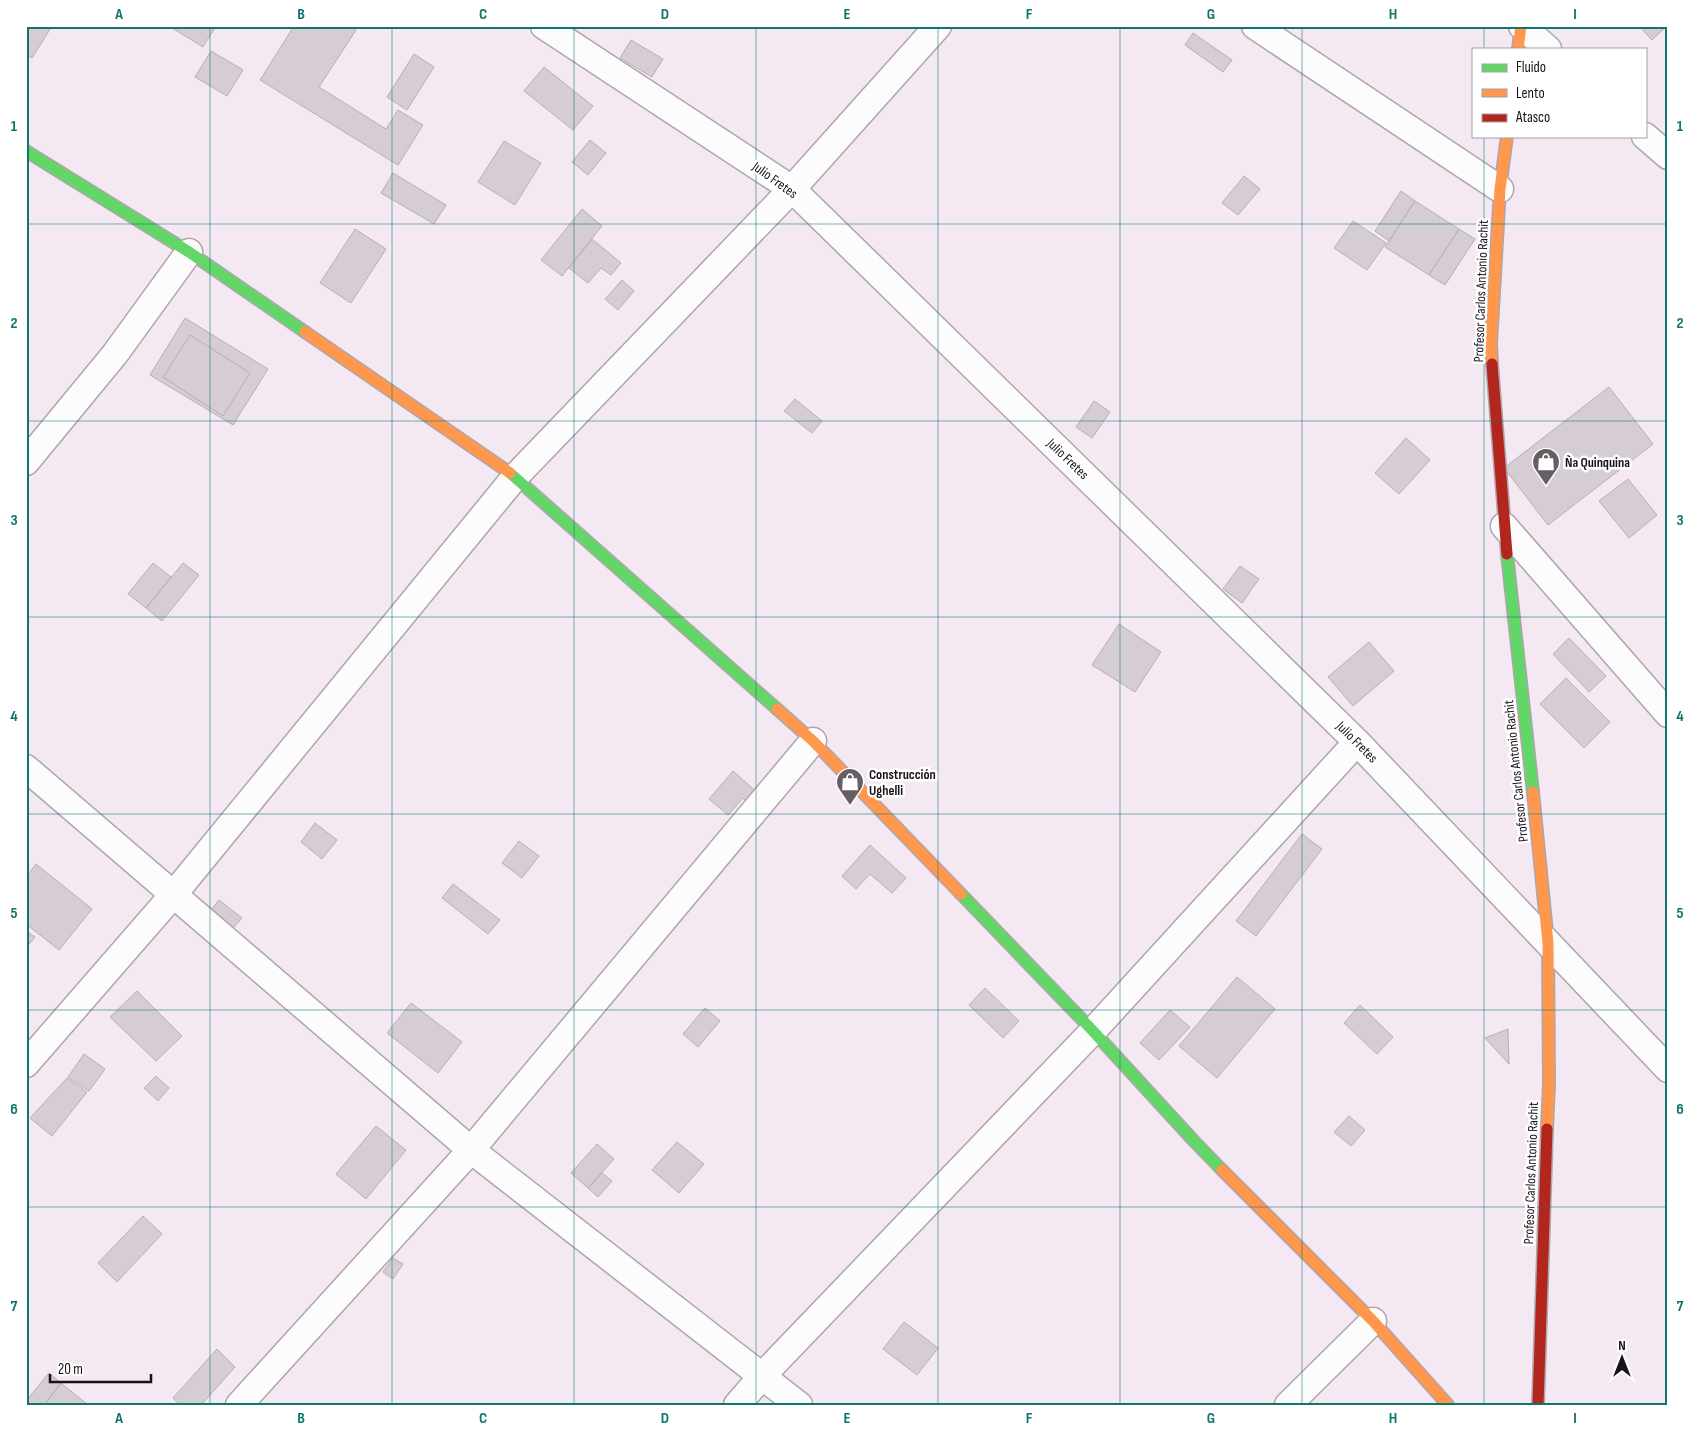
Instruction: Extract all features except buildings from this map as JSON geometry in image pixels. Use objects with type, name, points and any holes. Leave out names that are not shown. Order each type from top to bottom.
[{"type":"street","name":"Julio Fretes","points":[[544,26],[792,189],[1357,742],[1668,1069]]},
{"type":"street","points":[[26,1064],[173,895],[515,477],[792,189],[938,26]]},
{"type":"street","points":[[1255,26],[1500,189]]},
{"type":"street","points":[[1518,48],[1522,26]]},
{"type":"street","points":[[1522,26],[1547,48]]},
{"type":"street","points":[[1646,137],[1668,156]]},
{"type":"street","name":"Profesor Carlos Antonio Rachit","points":[[1506,138],[1500,189],[1491,342],[1504,526],[1516,620],[1548,943],[1548,1083],[1538,1405]]},
{"type":"street","points":[[26,151],[189,252],[515,477],[813,741],[1093,1031],[1194,1140],[1372,1321],[1448,1405]]},
{"type":"street","points":[[26,462],[115,354],[189,252]]},
{"type":"street","points":[[1504,526],[1668,714]]},
{"type":"street","points":[[238,1405],[471,1150],[813,741]]},
{"type":"street","points":[[737,1405],[1093,1031],[1357,742]]},
{"type":"street","points":[[26,768],[471,1150],[800,1405]]},
{"type":"street","points":[[1288,1405],[1372,1321]]},
{"type":"traffic: fast","points":[[26,151],[189,252],[305,332]]},
{"type":"traffic: fast","points":[[510,473],[777,709]]},
{"type":"traffic: fast","points":[[1507,554],[1533,792]]},
{"type":"traffic: fast","points":[[961,894],[1093,1031],[1222,1170]]},
{"type":"traffic: slow","points":[[1518,48],[1521,26]]},
{"type":"traffic: slow","points":[[1492,364],[1491,343],[1500,189],[1507,138]]},
{"type":"traffic: slow","points":[[305,332],[510,473]]},
{"type":"traffic: slow","points":[[777,709],[813,741],[961,894]]},
{"type":"traffic: slow","points":[[1533,792],[1548,943],[1549,1083],[1547,1129]]},
{"type":"traffic: slow","points":[[1222,1170],[1373,1321],[1448,1405]]},
{"type":"traffic: jam","points":[[1492,364],[1507,554]]},
{"type":"traffic: jam","points":[[1538,1405],[1547,1129]]},
{"type":"place","name":"Ña Quinquina","points":[[1546,486]]},
{"type":"place","name":"Construcción Ughelli","points":[[850,806]]}]
